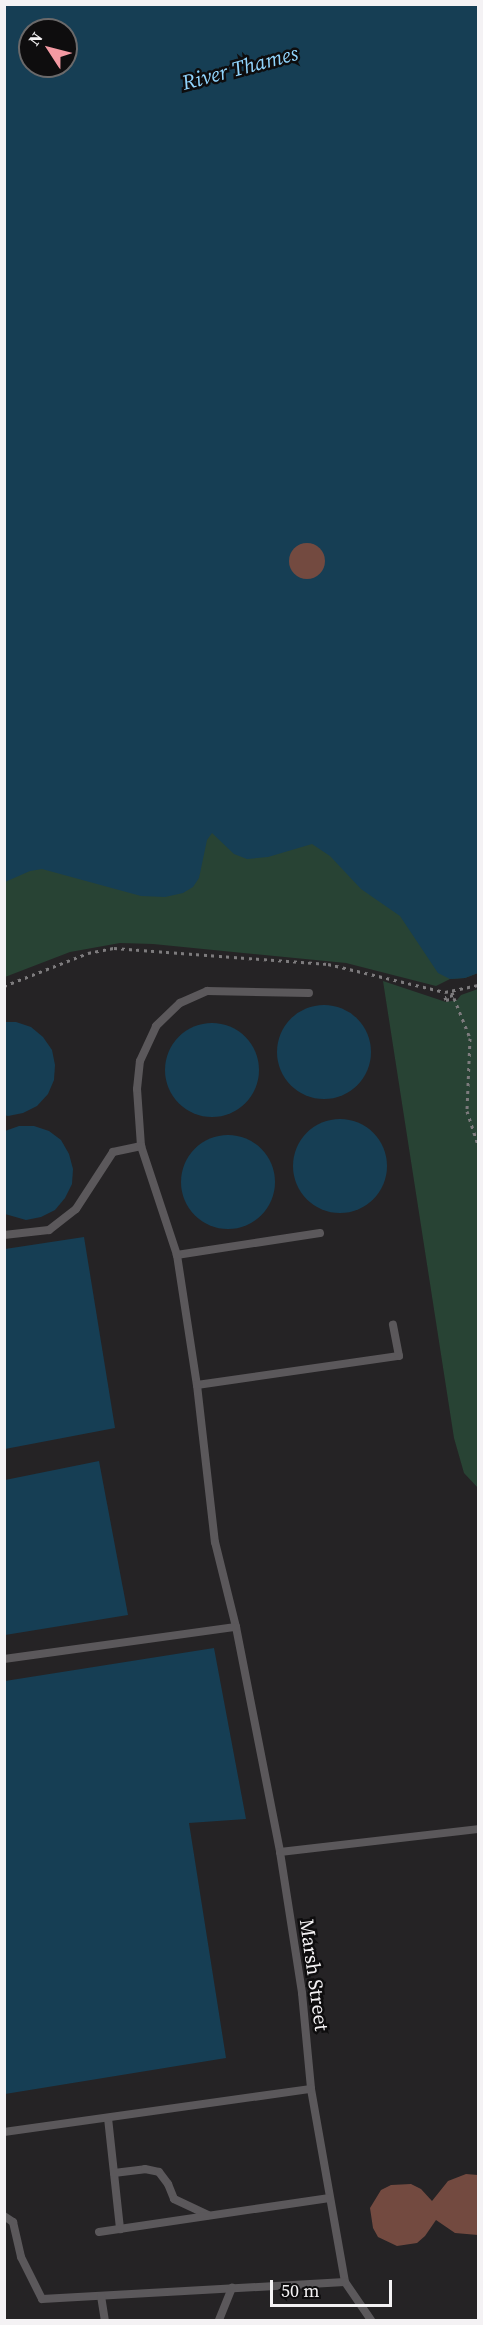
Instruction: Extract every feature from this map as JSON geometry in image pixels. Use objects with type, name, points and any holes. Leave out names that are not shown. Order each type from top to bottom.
[{"type":"lane","name":"Marsh Street","points":[[309,993],[207,991],[180,1003],[156,1026],[140,1061],[137,1089],[141,1146],[177,1256],[197,1384],[215,1542],[236,1627],[280,1852],[302,1993],[311,2089],[345,2282],[371,2320]]},
{"type":"lane","points":[[4,1235],[49,1230],[76,1209],[113,1152],[141,1146]]},
{"type":"lane","points":[[177,1256],[320,1233]]},
{"type":"lane","points":[[197,1384],[399,1356],[393,1325]]},
{"type":"lane","points":[[4,1659],[236,1627]]},
{"type":"lane","points":[[280,1852],[478,1829]]},
{"type":"lane","points":[[4,2132],[311,2089]]},
{"type":"lane","points":[[108,2118],[120,2229]]},
{"type":"lane","points":[[114,2173],[145,2169],[159,2172],[168,2184],[174,2199],[210,2216]]},
{"type":"lane","points":[[99,2232],[330,2198]]},
{"type":"lane","points":[[4,2216],[13,2222],[21,2257],[42,2299],[345,2282]]},
{"type":"lane","points":[[219,2320],[232,2288]]},
{"type":"lane","points":[[101,2296],[105,2320]]},
{"type":"path","points":[[4,986],[88,953],[114,948],[328,964],[452,992],[478,985]]},
{"type":"path","points":[[452,992],[453,995],[447,998],[454,998],[470,1038],[471,1065],[466,1090],[467,1111],[478,1145]]},
{"type":"green space","points":[[288,758],[478,973],[465,978],[450,979],[436,986],[346,963],[153,944],[120,943],[70,952],[5,977],[5,827]]},
{"type":"green space","points":[[383,981],[446,1002],[457,1000],[461,995],[478,989],[478,1488],[464,1473],[454,1438]]},
{"type":"water","name":"River Thames","points":[[4,5],[478,5],[478,973],[465,978],[450,979],[438,973],[400,916],[361,889],[330,856],[312,844],[268,857],[247,859],[234,854],[212,833],[207,840],[199,878],[193,887],[183,893],[165,897],[141,896],[42,869],[30,871],[5,882]]},
{"type":"water","points":[[324,1005],[342,1009],[357,1019],[367,1034],[371,1052],[367,1070],[357,1085],[342,1095],[324,1099],[306,1095],[291,1085],[281,1070],[277,1052],[281,1034],[291,1019],[306,1009]]},
{"type":"water","points":[[4,1022],[16,1022],[31,1027],[43,1037],[52,1050],[55,1065],[54,1080],[48,1094],[37,1106],[23,1113],[8,1116],[4,1115]]},
{"type":"water","points":[[212,1023],[230,1027],[245,1037],[255,1052],[259,1070],[255,1088],[245,1103],[230,1113],[212,1117],[194,1113],[179,1103],[169,1088],[165,1070],[169,1052],[179,1037],[194,1027]]},
{"type":"water","points":[[340,1119],[358,1123],[373,1133],[383,1148],[387,1166],[383,1184],[373,1199],[358,1209],[340,1213],[322,1209],[307,1199],[297,1184],[293,1166],[297,1148],[307,1133],[322,1123]]},
{"type":"water","points":[[19,1126],[34,1126],[49,1131],[61,1140],[69,1154],[73,1169],[72,1184],[65,1198],[55,1210],[41,1217],[26,1220],[5,1214],[5,1131]]},
{"type":"water","points":[[228,1135],[246,1139],[261,1149],[271,1164],[275,1182],[271,1200],[261,1215],[246,1225],[228,1229],[210,1225],[195,1215],[185,1200],[181,1182],[185,1164],[195,1149],[210,1139]]},
{"type":"water","points":[[84,1237],[115,1428],[5,1449],[5,1249]]},
{"type":"water","points":[[99,1461],[128,1615],[5,1635],[5,1480]]},
{"type":"water","points":[[214,1648],[246,1819],[189,1823],[226,2058],[5,2094],[5,1681]]},
{"type":"building","points":[[307,543],[320,548],[325,561],[320,574],[307,579],[294,574],[289,561],[294,548]]},
{"type":"building","points":[[466,2174],[478,2175],[478,2235],[455,2233],[436,2220],[417,2243],[397,2246],[378,2237],[373,2228],[370,2208],[381,2190],[391,2185],[411,2184],[421,2189],[432,2201],[448,2181]]}]
